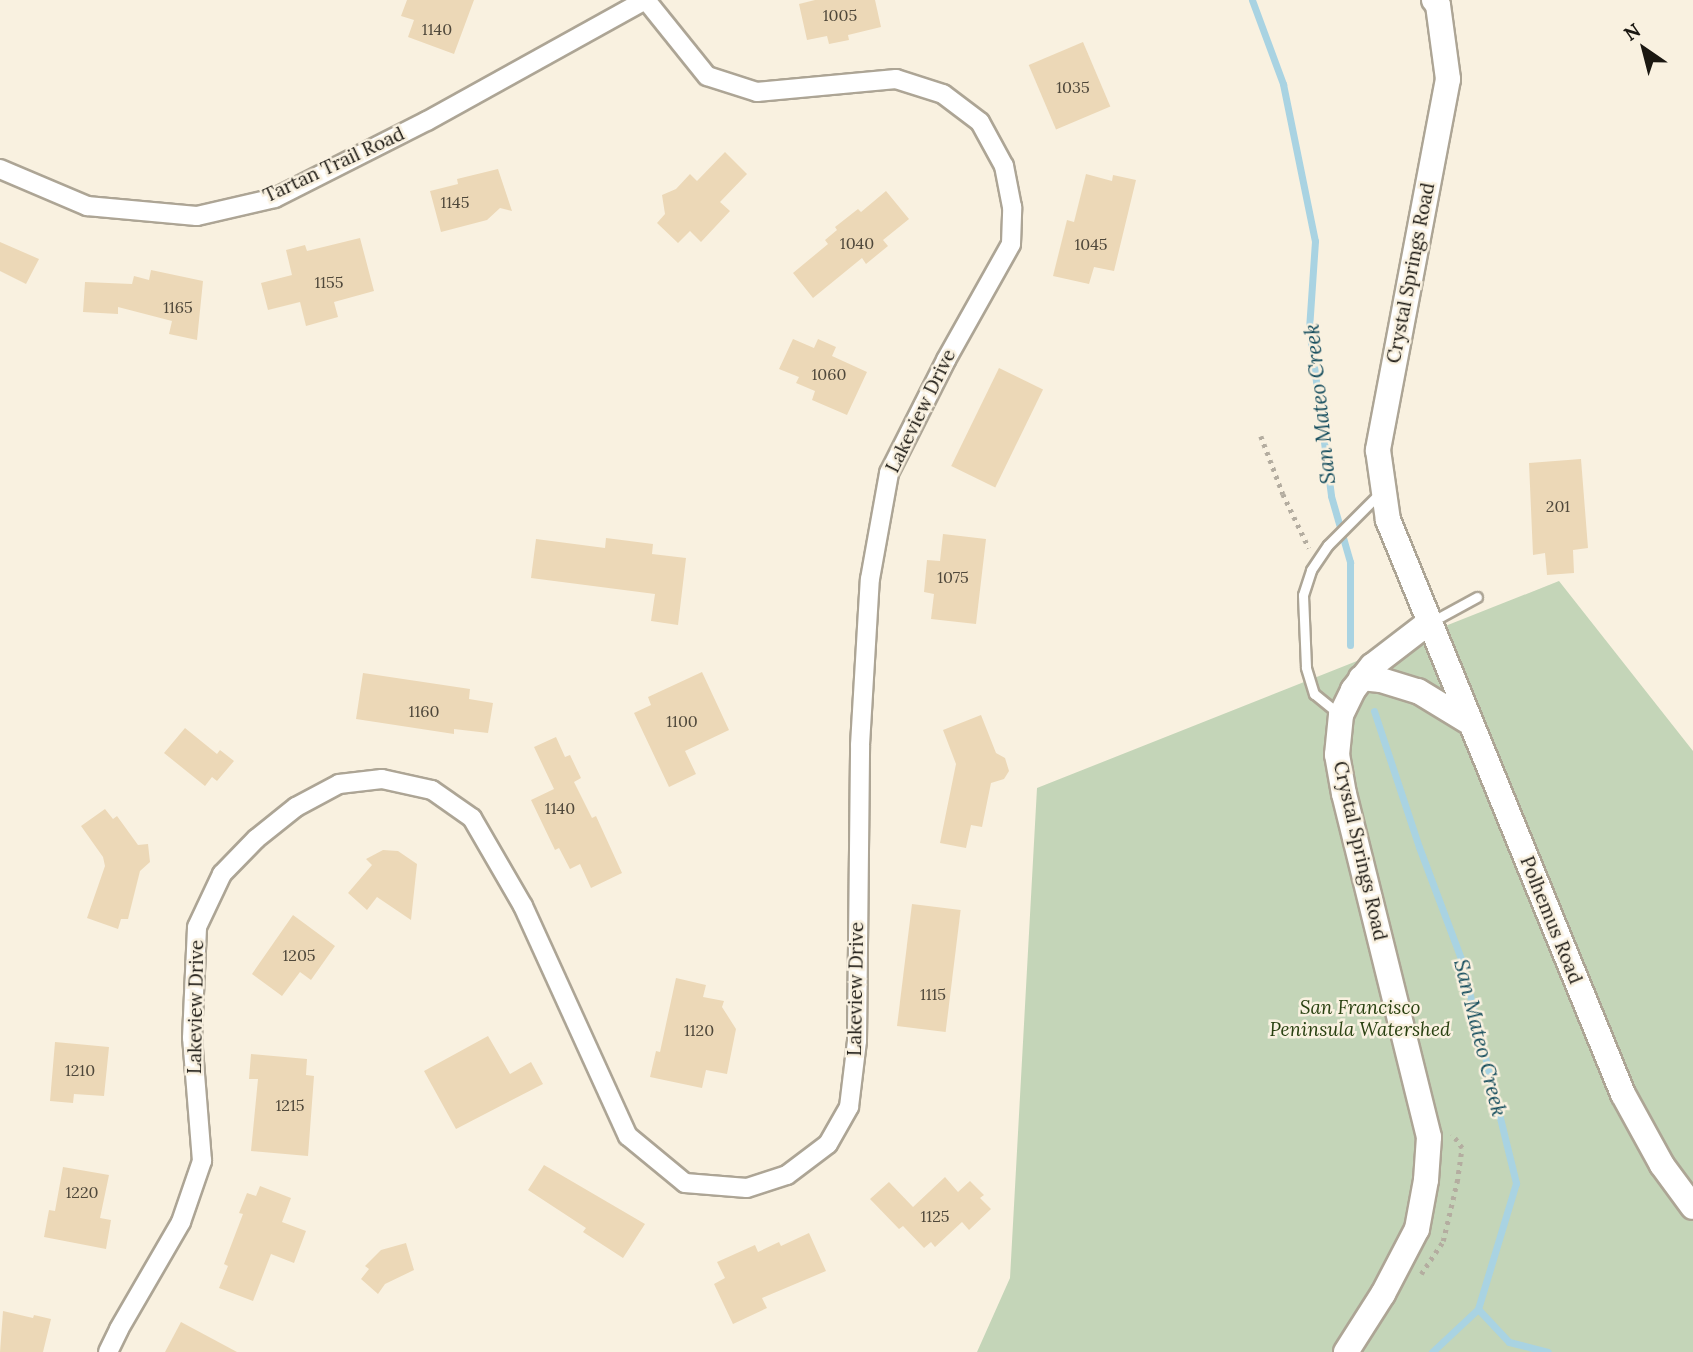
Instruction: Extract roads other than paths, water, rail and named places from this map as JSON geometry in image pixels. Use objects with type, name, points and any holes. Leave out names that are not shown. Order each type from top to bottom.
[{"type":"main road","name":"Crystal Springs Road","points":[[1346,1352],[1393,1278],[1417,1229],[1426,1180],[1429,1137],[1344,794],[1337,755],[1341,715],[1362,678],[1388,651],[1428,623],[1388,520],[1378,450],[1448,79],[1438,5],[1434,0]]},
{"type":"main road","name":"Polhemus Road","points":[[1428,623],[1623,1094],[1662,1164],[1693,1208]]},
{"type":"main road","points":[[1362,678],[1381,680],[1418,691],[1469,722]]},
{"type":"street","name":"Tartan Trail Road","points":[[0,169],[87,206],[197,216],[275,198],[427,121],[646,0]]},
{"type":"street","name":"Lakeview Drive","points":[[108,1352],[181,1222],[202,1161],[192,1038],[197,927],[222,874],[256,839],[296,807],[339,784],[382,779],[432,790],[472,818],[523,906],[628,1136],[685,1183],[747,1188],[787,1175],[828,1144],[849,1107],[857,1041],[860,744],[870,579],[889,473],[946,359],[1011,244],[1012,207],[1004,166],[980,122],[943,94],[896,79],[757,92],[707,76],[646,0]]},
{"type":"lane","points":[[1341,715],[1314,694],[1306,667],[1303,595],[1316,562],[1328,545],[1384,489]]},
{"type":"lane","points":[[1428,623],[1477,597]]},
{"type":"waterway","name":"San Mateo Creek","points":[[1252,0],[1283,84],[1315,241],[1309,328],[1331,496],[1350,562],[1350,645]]},
{"type":"waterway","name":"San Mateo Creek","points":[[1374,711],[1419,847],[1461,959],[1516,1183],[1478,1309],[1432,1352]]},
{"type":"waterway","points":[[1478,1309],[1509,1342],[1548,1352]]},
{"type":"park label","name":"San Francisco Peninsula Watershed","points":[[1360,1019]]}]
